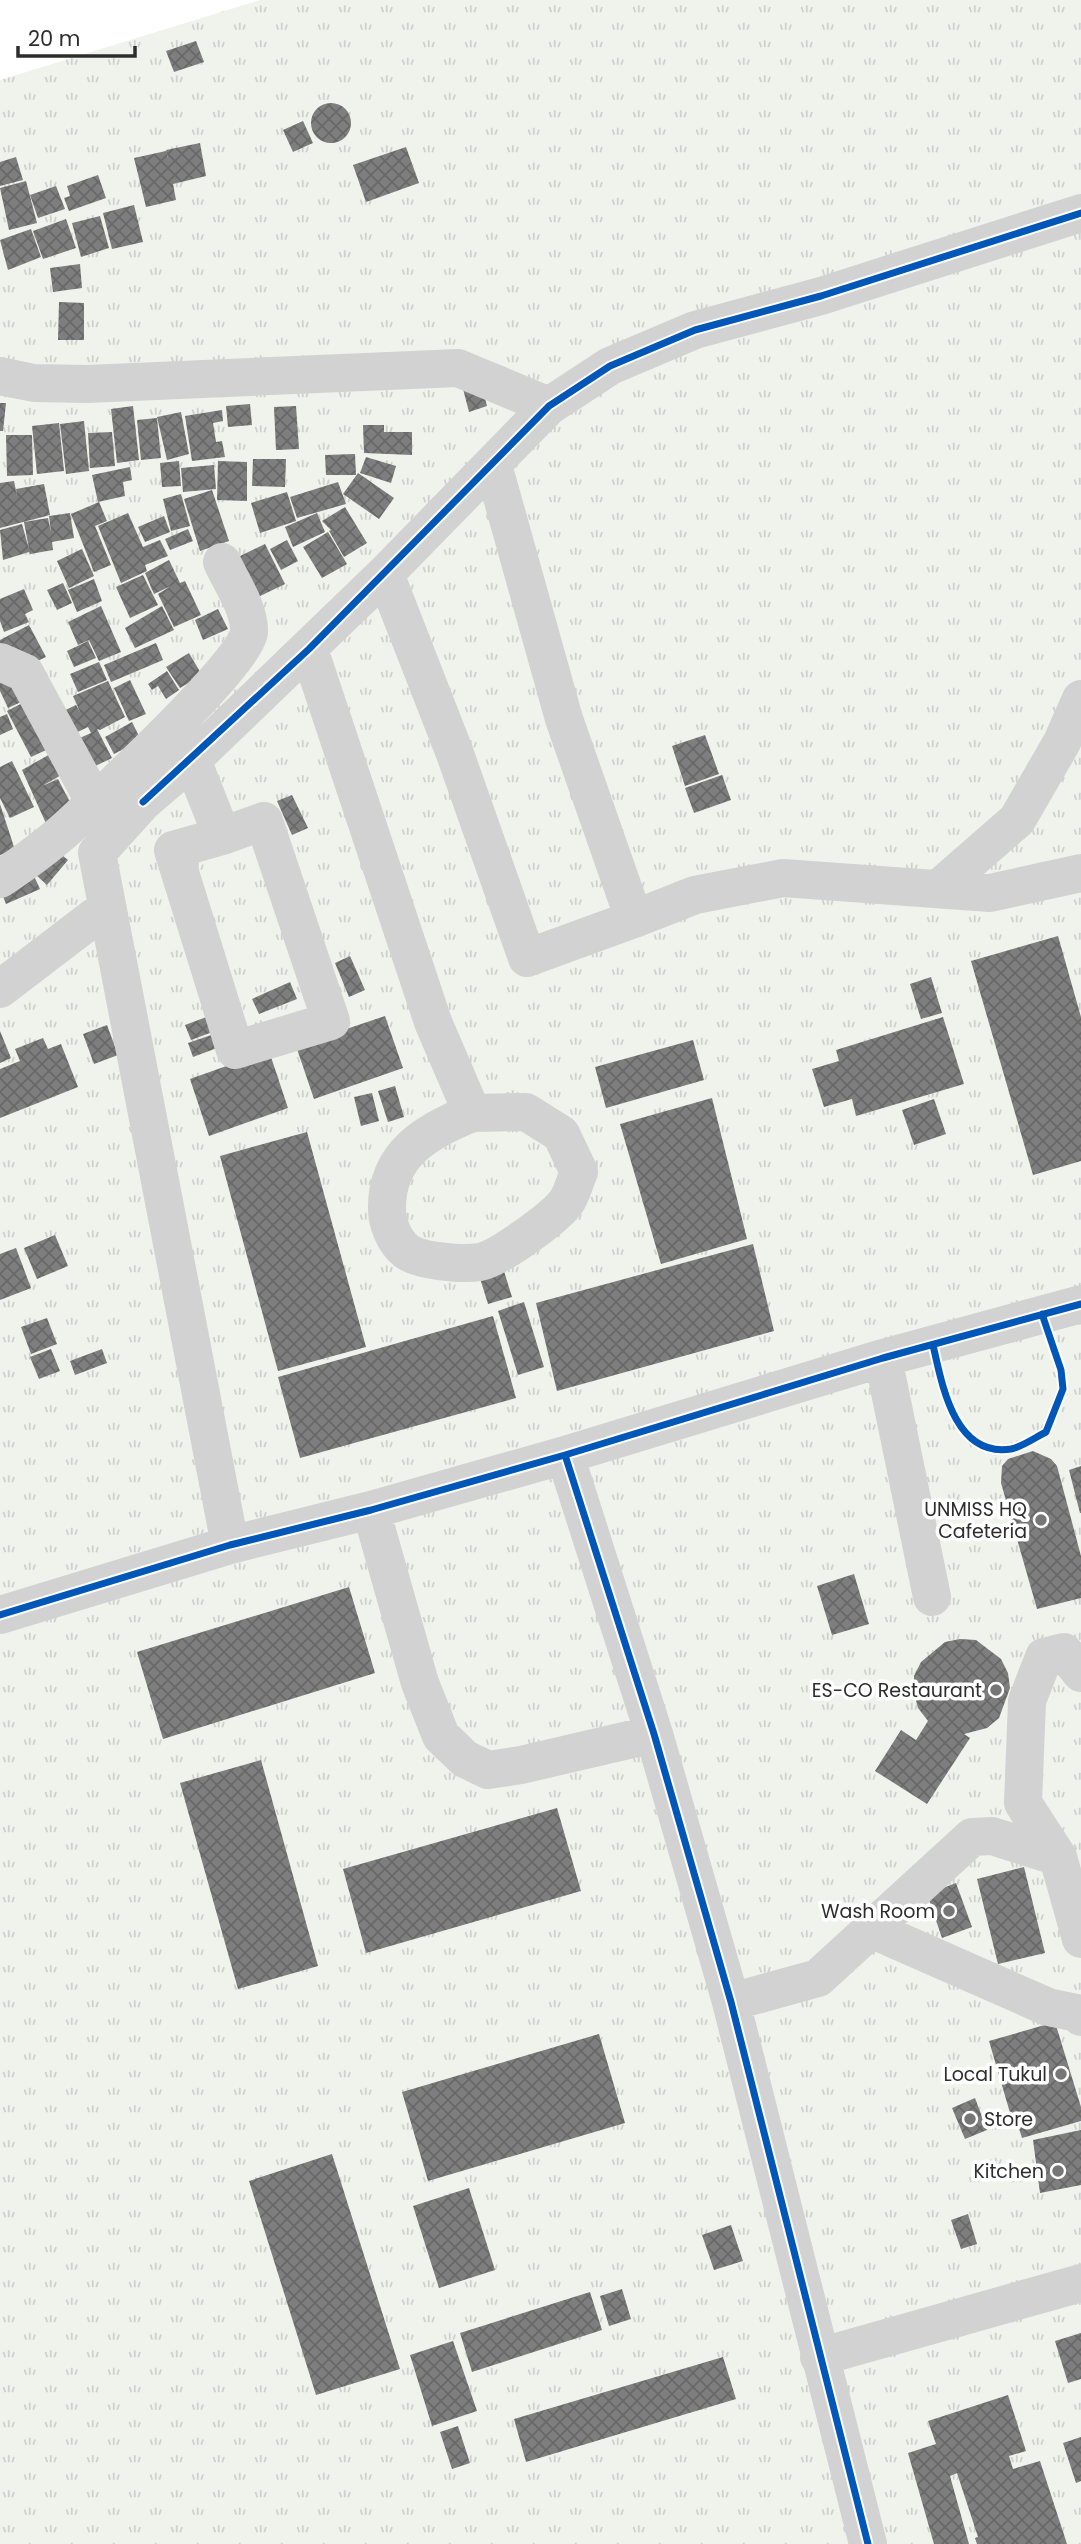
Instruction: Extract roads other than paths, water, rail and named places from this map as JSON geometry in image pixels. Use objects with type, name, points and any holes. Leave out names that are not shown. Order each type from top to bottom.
[{"type":"street","points":[[230,1545],[97,853],[144,802],[192,760],[385,575],[550,406],[610,366],[695,330],[821,296],[1081,213]]},
{"type":"street","points":[[0,376],[34,383],[88,384],[458,368],[550,406]]},
{"type":"street","points":[[493,465],[564,719],[634,919]]},
{"type":"street","points":[[0,879],[38,852],[94,801],[216,684],[237,656],[249,633],[245,612],[222,562]]},
{"type":"street","points":[[385,575],[454,751],[527,958],[695,895],[783,878],[990,893],[1081,873]]},
{"type":"street","points":[[309,649],[433,1022],[472,1113]]},
{"type":"street","points":[[0,662],[24,673],[94,801]]},
{"type":"street","points":[[938,889],[1017,820],[1062,743],[1081,699]]},
{"type":"street","points":[[192,760],[222,836]]},
{"type":"street","points":[[264,821],[331,1021],[235,1050],[173,850],[222,836],[264,821]]},
{"type":"street","points":[[0,989],[106,908]]},
{"type":"street","points":[[526,1112],[561,1134],[579,1172],[567,1201],[531,1234],[481,1262],[437,1261],[407,1251],[387,1224],[387,1187],[405,1154],[438,1127],[472,1113],[526,1112]]},
{"type":"street","points":[[0,1615],[230,1545],[371,1510],[565,1455],[883,1358],[1081,1304]]},
{"type":"street","points":[[883,1358],[932,1597]]},
{"type":"street","points":[[565,1455],[654,1734],[731,2002],[818,2357],[868,2544]]},
{"type":"street","points":[[371,1510],[420,1683],[441,1736],[465,1759],[488,1770],[522,1766],[654,1734]]},
{"type":"street","points":[[1081,1673],[1064,1652],[1044,1657],[1027,1701],[1023,1802],[1058,1857],[1081,1939]]},
{"type":"street","points":[[731,2002],[818,1978],[972,1837],[992,1836],[1058,1857]]},
{"type":"street","points":[[871,1929],[1048,2007],[1077,2012],[1081,2017]]},
{"type":"street","points":[[818,2357],[1081,2283]]},
{"type":"place","name":"UNMISS HQ Cafeteria","points":[[1041,1520]]},
{"type":"place","name":"ES-CO Restaurant","points":[[996,1690]]},
{"type":"place","name":"Wash Room","points":[[949,1911]]},
{"type":"place","name":"Local Tukul","points":[[1061,2074]]},
{"type":"place","name":"Store","points":[[970,2119]]},
{"type":"place","name":"Kitchen","points":[[1058,2171]]}]
